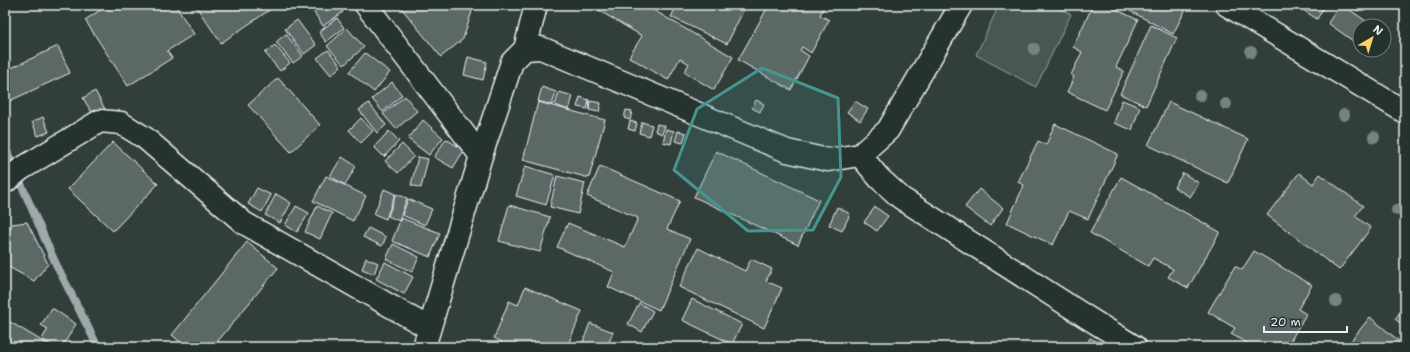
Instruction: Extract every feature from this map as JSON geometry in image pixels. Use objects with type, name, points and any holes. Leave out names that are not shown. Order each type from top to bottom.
[{"type":"street","points":[[366,5],[481,156]]},
{"type":"street","points":[[11,177],[100,120],[121,123],[145,138],[244,223],[426,338],[481,156],[512,62],[524,49],[536,5]]},
{"type":"street","points":[[524,49],[541,48],[787,151],[828,160],[860,155],[888,130],[961,5]]},
{"type":"street","points":[[1227,5],[1405,112]]},
{"type":"street","points":[[860,155],[879,178],[901,198],[1135,347]]},
{"type":"highlighted area","points":[[762,68],[838,98],[841,177],[813,230],[748,231],[674,170],[697,109]]},
{"type":"shaded area","points":[[999,5],[1051,5],[1071,14],[1036,87],[976,55]]},
{"type":"building","points":[[108,5],[175,5],[194,34],[167,51],[172,58],[128,86],[85,20]]},
{"type":"building","points":[[195,5],[268,5],[271,9],[221,43]]},
{"type":"building","points":[[322,5],[338,5],[343,12],[323,26],[313,11]]},
{"type":"building","points":[[399,5],[474,5],[463,39],[441,57]]},
{"type":"building","points":[[594,5],[645,5],[733,57],[714,90],[684,72],[689,64],[680,58],[668,80],[629,57],[642,36],[593,7]]},
{"type":"building","points":[[677,5],[746,5],[727,44],[671,17]]},
{"type":"building","points":[[769,5],[825,5],[820,15],[829,20],[811,53],[802,47],[800,50],[809,56],[791,90],[738,60]]},
{"type":"building","points":[[1093,5],[1107,5],[1138,20],[1116,67],[1124,71],[1105,110],[1067,92],[1074,77],[1071,75],[1082,52],[1073,47]]},
{"type":"building","points":[[1119,5],[1188,5],[1173,34]]},
{"type":"building","points":[[1297,5],[1325,5],[1317,19]]},
{"type":"building","points":[[1340,5],[1343,5],[1362,18],[1352,18],[1352,40],[1328,23]]},
{"type":"building","points":[[1349,5],[1363,5],[1358,11]]},
{"type":"building","points":[[337,18],[344,28],[326,42],[319,32]]},
{"type":"building","points":[[297,20],[316,45],[304,54],[285,29]]},
{"type":"building","points":[[1151,25],[1177,38],[1146,106],[1120,94]]},
{"type":"building","points":[[347,28],[364,47],[344,65],[327,46]]},
{"type":"building","points":[[286,34],[303,56],[293,63],[276,42]]},
{"type":"building","points":[[275,45],[290,63],[280,71],[265,53]]},
{"type":"building","points":[[58,46],[70,73],[5,103],[5,71]]},
{"type":"building","points":[[328,50],[341,66],[331,75],[317,58]]},
{"type":"building","points":[[365,53],[390,72],[374,92],[349,72]]},
{"type":"building","points":[[468,57],[487,62],[483,80],[464,75]]},
{"type":"building","points":[[278,78],[320,125],[291,152],[248,105]]},
{"type":"building","points":[[392,82],[402,95],[383,112],[372,99]]},
{"type":"building","points":[[542,87],[556,92],[552,105],[538,101]]},
{"type":"building","points":[[95,91],[105,109],[94,116],[83,98]]},
{"type":"building","points":[[559,92],[573,96],[569,110],[555,105]]},
{"type":"building","points":[[405,96],[417,111],[396,129],[383,114]]},
{"type":"building","points":[[580,97],[589,100],[587,109],[577,107]]},
{"type":"building","points":[[756,100],[764,104],[760,112],[752,108]]},
{"type":"building","points":[[1122,100],[1140,107],[1132,130],[1114,123]]},
{"type":"building","points":[[590,101],[601,103],[599,112],[589,110]]},
{"type":"building","points":[[855,101],[868,109],[860,121],[847,112]]},
{"type":"building","points":[[538,102],[605,120],[589,178],[523,160]]},
{"type":"building","points":[[1169,102],[1248,139],[1228,183],[1148,145]]},
{"type":"building","points":[[369,103],[386,125],[377,133],[359,110]]},
{"type":"building","points":[[626,110],[632,111],[630,120],[624,118]]},
{"type":"building","points":[[43,117],[49,132],[38,136],[32,122]]},
{"type":"building","points":[[361,118],[373,131],[361,143],[349,130]]},
{"type":"building","points":[[423,120],[443,138],[429,155],[408,139]]},
{"type":"building","points":[[630,121],[637,123],[635,131],[628,129]]},
{"type":"building","points":[[642,122],[652,125],[649,136],[639,133]]},
{"type":"building","points":[[657,124],[665,126],[662,134],[655,131]]},
{"type":"building","points":[[1055,124],[1118,154],[1088,219],[1069,211],[1053,245],[1007,223],[1024,185],[1018,182],[1038,141],[1046,145]]},
{"type":"building","points":[[666,129],[674,131],[671,144],[663,142]]},
{"type":"building","points":[[389,131],[399,141],[384,157],[374,147]]},
{"type":"building","points":[[678,131],[686,133],[683,143],[675,141]]},
{"type":"building","points":[[446,139],[464,150],[453,168],[434,157]]},
{"type":"building","points":[[113,142],[158,184],[113,231],[68,189]]},
{"type":"building","points":[[402,144],[414,156],[398,173],[385,161]]},
{"type":"building","points":[[716,151],[819,200],[798,245],[694,197]]},
{"type":"building","points":[[342,157],[356,166],[345,185],[330,176]]},
{"type":"building","points":[[418,157],[428,159],[421,188],[411,185]]},
{"type":"building","points":[[525,166],[555,175],[546,205],[516,196]]},
{"type":"building","points":[[600,166],[680,201],[667,229],[690,239],[659,310],[608,287],[614,272],[557,247],[568,223],[625,247],[638,218],[587,196]]},
{"type":"building","points":[[1183,173],[1199,183],[1190,197],[1174,187]]},
{"type":"building","points":[[1299,173],[1313,184],[1320,174],[1363,206],[1355,216],[1371,228],[1339,270],[1267,215]]},
{"type":"building","points":[[326,176],[366,196],[353,221],[313,201]]},
{"type":"building","points":[[557,176],[585,183],[578,214],[550,207]]},
{"type":"building","points":[[1121,177],[1220,232],[1188,288],[1168,277],[1173,269],[1153,258],[1148,266],[1090,233]]},
{"type":"building","points":[[257,188],[271,195],[262,212],[248,204]]},
{"type":"building","points":[[384,189],[395,194],[386,219],[374,214]]},
{"type":"building","points":[[979,189],[1003,208],[990,226],[965,207]]},
{"type":"building","points":[[276,194],[291,203],[280,223],[265,215]]},
{"type":"building","points":[[396,194],[407,198],[399,221],[388,216]]},
{"type":"building","points":[[408,199],[432,209],[425,225],[402,215]]},
{"type":"building","points":[[509,205],[550,217],[540,252],[499,241]]},
{"type":"building","points":[[296,206],[309,213],[297,232],[285,225]]},
{"type":"building","points":[[317,206],[332,213],[320,239],[305,232]]},
{"type":"building","points":[[837,207],[850,214],[842,231],[829,225]]},
{"type":"building","points":[[875,207],[888,216],[877,231],[864,222]]},
{"type":"building","points":[[401,218],[440,233],[430,257],[392,241]]},
{"type":"building","points":[[27,222],[48,264],[34,281],[5,265],[5,238],[12,224]]},
{"type":"building","points":[[368,228],[386,237],[382,246],[363,237]]},
{"type":"building","points":[[247,242],[278,268],[213,347],[186,347],[172,335]]},
{"type":"building","points":[[393,244],[419,257],[412,272],[386,259]]},
{"type":"building","points":[[698,248],[745,271],[751,259],[772,269],[766,281],[782,288],[764,328],[679,287]]},
{"type":"building","points":[[1254,251],[1312,285],[1298,309],[1306,314],[1287,347],[1254,347],[1231,334],[1235,328],[1208,312],[1235,266],[1242,270]]},
{"type":"building","points":[[366,258],[378,263],[374,274],[362,269]]},
{"type":"building","points":[[385,262],[413,277],[404,294],[376,279]]},
{"type":"building","points":[[525,287],[582,311],[567,347],[500,347],[502,342],[494,338],[509,301],[518,305]]},
{"type":"building","points":[[692,299],[742,324],[732,344],[682,320]]},
{"type":"building","points":[[639,303],[653,311],[642,332],[628,324]]},
{"type":"building","points":[[52,308],[76,324],[62,347],[54,347],[42,339],[48,329],[41,325]]},
{"type":"building","points":[[1401,311],[1405,314],[1405,327],[1395,319]]},
{"type":"building","points":[[1370,317],[1405,346],[1405,347],[1346,347]]},
{"type":"building","points":[[5,319],[52,347],[5,347]]},
{"type":"building","points":[[590,323],[613,332],[607,347],[581,347]]},
{"type":"building","points":[[1090,338],[1108,347],[1085,347]]},
{"type":"waterway","points":[[5,147],[55,262],[98,347]]}]
